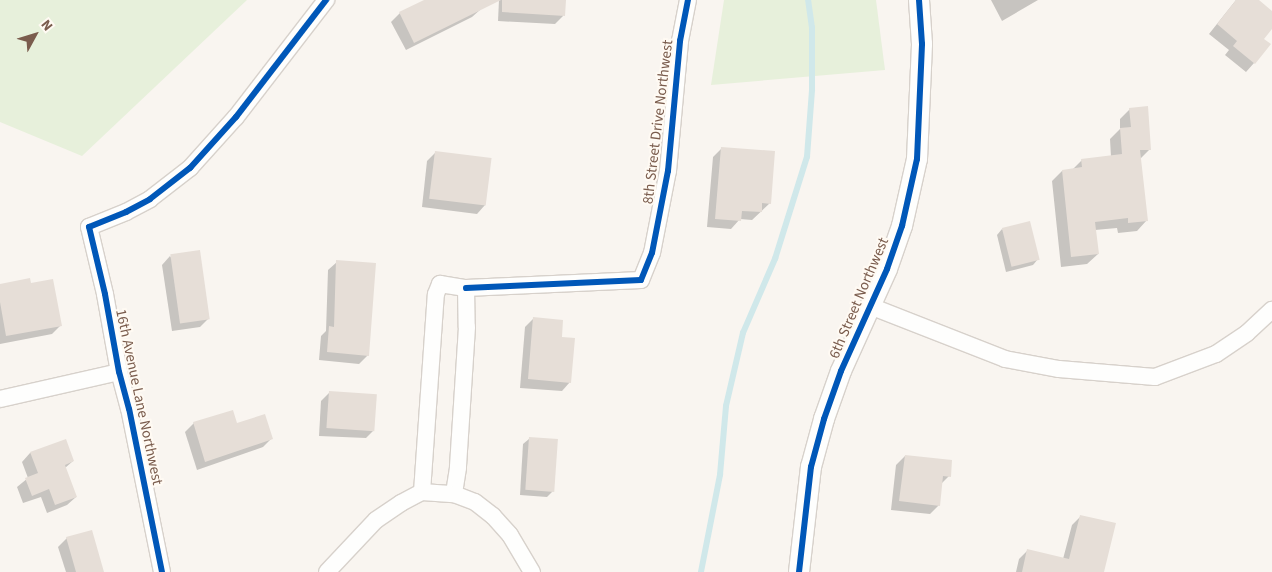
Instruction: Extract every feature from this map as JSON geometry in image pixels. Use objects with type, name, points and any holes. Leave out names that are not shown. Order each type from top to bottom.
[{"type":"street","name":"16th Avenue Lane Northwest","points":[[162,572],[129,409],[119,372],[105,294],[89,227],[120,215],[150,199],[190,168],[236,117],[326,0]]},
{"type":"street","name":"8th Street Drive Northwest","points":[[466,288],[641,280],[652,254],[668,171],[680,41],[688,0]]},
{"type":"street","name":"6th Street Northwest","points":[[799,572],[811,467],[841,371],[887,269],[902,226],[917,159],[922,44],[919,0]]},
{"type":"street","points":[[422,492],[436,294],[440,284],[466,288],[467,327],[461,390],[458,468],[454,494]]},
{"type":"street","points":[[870,306],[1005,359],[1059,369],[1155,377],[1216,354],[1247,333],[1272,310]]},
{"type":"street","points":[[0,399],[119,372]]},
{"type":"street","points":[[326,572],[376,520],[401,503],[422,492],[454,494],[475,502],[493,516],[510,535],[532,572]]},
{"type":"green space","points":[[0,0],[247,0],[82,156],[0,122]]},
{"type":"green space","points":[[724,0],[876,0],[885,70],[711,85]]},
{"type":"building","points":[[424,0],[501,0],[414,43],[399,12]]},
{"type":"building","points":[[502,0],[566,0],[565,16],[502,12]]},
{"type":"building","points":[[1236,0],[1259,0],[1272,11],[1272,29],[1264,39],[1271,44],[1255,64],[1233,46],[1237,41],[1217,24]]},
{"type":"building","points":[[1148,106],[1151,150],[1140,150],[1148,221],[1128,223],[1128,218],[1095,222],[1099,254],[1071,257],[1062,170],[1082,167],[1081,159],[1122,154],[1120,128],[1131,127],[1129,108]]},
{"type":"building","points":[[721,147],[775,151],[771,204],[762,203],[762,212],[742,211],[741,221],[715,219]]},
{"type":"building","points":[[435,151],[492,158],[486,206],[429,199]]},
{"type":"building","points":[[1030,221],[1040,260],[1012,267],[1002,228]]},
{"type":"building","points":[[200,250],[210,319],[180,323],[170,254]]},
{"type":"building","points":[[336,260],[376,263],[369,356],[327,352],[329,326],[334,327]]},
{"type":"building","points":[[30,278],[31,283],[53,279],[62,326],[6,336],[0,302],[0,284]]},
{"type":"building","points":[[533,317],[563,320],[562,337],[575,338],[571,383],[528,379]]},
{"type":"building","points":[[329,391],[377,394],[374,431],[326,428]]},
{"type":"building","points":[[233,410],[237,423],[265,414],[273,439],[205,462],[193,422]]},
{"type":"building","points":[[529,437],[558,439],[554,492],[525,490]]},
{"type":"building","points":[[66,439],[74,461],[65,465],[77,497],[55,505],[49,489],[32,496],[25,478],[38,473],[30,452]]},
{"type":"building","points":[[905,455],[952,460],[951,477],[943,476],[940,506],[899,501]]},
{"type":"building","points":[[1080,515],[1116,523],[1104,572],[1022,572],[1027,549],[1069,559]]},
{"type":"building","points":[[92,530],[104,572],[76,572],[66,537]]},
{"type":"waterway","points":[[701,572],[720,475],[726,406],[743,333],[775,259],[807,157],[812,90],[812,28],[808,0]]},
{"type":"cycle path","points":[[162,572],[129,409],[119,372],[105,294],[89,227],[126,212],[150,199],[190,168],[236,117],[326,0]]},
{"type":"cycle path","points":[[466,288],[641,280],[652,253],[668,171],[680,41],[688,0]]},
{"type":"cycle path","points":[[799,572],[811,467],[824,419],[841,371],[887,269],[902,226],[917,159],[922,44],[919,0]]}]
